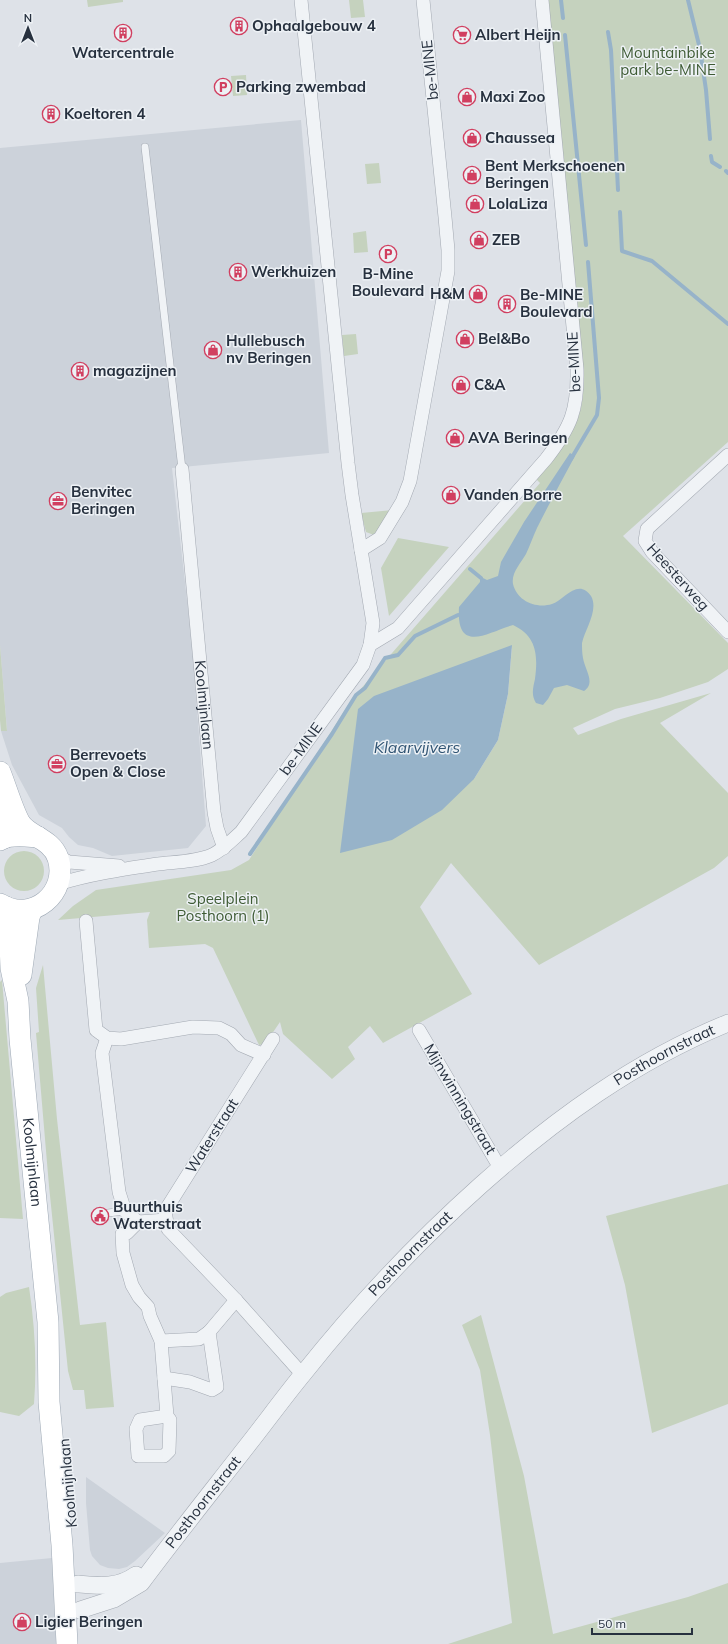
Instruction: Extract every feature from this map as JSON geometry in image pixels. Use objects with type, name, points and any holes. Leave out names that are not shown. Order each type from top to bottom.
[{"type":"main road","points":[[0,772],[21,824],[46,842],[57,856],[60,866],[60,877],[58,884],[49,899],[32,910]]},
{"type":"main road","points":[[0,810],[2,839],[20,836],[38,837]]},
{"type":"main road","name":"Koolmijnlaan","points":[[3,906],[23,911],[32,910],[29,917],[18,1001]]},
{"type":"main road","name":"Koolmijnlaan","points":[[3,906],[9,920],[11,968],[18,1001],[20,1039],[48,1322],[49,1402],[62,1544],[68,1644]]},
{"type":"main road","name":"Koolmijnlaan","points":[[48,1322],[60,1384],[78,1584],[80,1644]]},
{"type":"street","name":"be-MINE","points":[[224,848],[241,832],[362,665],[370,645],[373,623],[348,463],[301,0]]},
{"type":"street","name":"be-MINE","points":[[361,550],[380,538],[402,502],[410,481],[448,271],[445,217],[423,0]]},
{"type":"street","name":"be-MINE","points":[[370,645],[398,628],[536,471],[561,440],[574,410],[577,388],[577,369],[542,0]]},
{"type":"street","name":"Heesterweg","points":[[728,455],[647,529],[645,541],[652,552],[728,632]]},
{"type":"street","name":"Koolmijnlaan","points":[[182,469],[214,812],[217,828],[224,848]]},
{"type":"street","points":[[58,884],[135,868],[199,859],[212,855],[224,848]]},
{"type":"street","points":[[57,856],[69,862],[135,868]]},
{"type":"street","points":[[86,921],[96,1030],[107,1038],[120,1039],[194,1027],[219,1028],[231,1034],[241,1045],[264,1055]]},
{"type":"street","name":"Posthoornstraat","points":[[80,1610],[114,1599],[142,1583],[302,1374],[371,1294],[422,1240],[500,1168],[553,1125],[607,1086],[674,1047],[728,1023]]},
{"type":"street","name":"Mijnwinningstraat","points":[[419,1030],[500,1168]]},
{"type":"street","points":[[107,1038],[102,1053],[119,1192],[125,1211],[138,1222]]},
{"type":"street","name":"Waterstraat","points":[[166,1220],[165,1211],[274,1039]]},
{"type":"street","points":[[167,1416],[161,1341],[150,1316],[148,1307],[139,1297],[132,1285],[123,1253],[122,1234],[127,1232],[138,1222],[166,1220],[168,1228],[236,1300],[302,1374]]},
{"type":"street","points":[[161,1341],[199,1339],[209,1332],[236,1300]]},
{"type":"street","points":[[164,1378],[190,1382],[212,1390],[217,1387],[209,1332]]},
{"type":"street","name":"Posthoornstraat","points":[[78,1584],[110,1586],[130,1579],[159,1559]]},
{"type":"lane","points":[[145,147],[182,469]]},
{"type":"lane","points":[[108,1213],[125,1211]]},
{"type":"shaded area","points":[[301,120],[329,453],[172,468],[192,644],[206,826],[188,848],[112,856],[93,848],[78,845],[62,828],[39,815],[12,765],[1,731],[7,730],[0,645],[0,148]]},
{"type":"shaded area","points":[[86,1477],[165,1533],[127,1567],[119,1569],[108,1568],[100,1565],[92,1556],[90,1550],[86,1503]]},
{"type":"shaded area","points":[[52,1558],[56,1644],[0,1644],[0,1563]]},
{"type":"green space","points":[[87,0],[123,0],[123,2],[88,7]]},
{"type":"green space","points":[[349,0],[363,0],[365,17],[351,18]]},
{"type":"green space","points":[[547,0],[728,0],[728,442],[623,536],[728,643],[728,669],[708,682],[660,698],[615,709],[573,728],[578,735],[621,719],[711,693],[660,723],[728,793],[728,856],[714,868],[539,965],[451,863],[420,907],[472,994],[383,1043],[370,1026],[348,1047],[355,1059],[332,1079],[283,1034],[280,1022],[265,1044],[259,1045],[213,948],[205,944],[149,948],[147,920],[150,912],[58,920],[73,906],[96,890],[231,870],[249,860],[352,699],[540,483],[536,479],[565,444],[576,424],[583,398],[583,371]],"holes":[[[512,646],[508,694],[498,740],[474,779]]]},
{"type":"green space","points":[[246,75],[247,95],[233,96],[231,76]]},
{"type":"green space","points":[[379,163],[381,183],[367,184],[365,164]]},
{"type":"green space","points":[[366,231],[368,252],[354,253],[353,233]]},
{"type":"green space","points":[[356,334],[358,354],[344,356],[342,335]]},
{"type":"green space","points":[[393,510],[385,523],[374,535],[366,532],[361,513]]},
{"type":"green space","points":[[398,538],[449,547],[389,616],[381,568]]},
{"type":"green space","points":[[0,645],[7,731],[1,731],[0,720]]},
{"type":"green space","points":[[28,851],[35,854],[41,860],[44,871],[43,879],[35,888],[28,891],[20,891],[13,888],[5,879],[4,867],[7,860],[16,852]]},
{"type":"green space","points":[[43,965],[57,1119],[80,1325],[106,1322],[114,1407],[86,1409],[84,1390],[73,1390],[68,1371],[49,1186],[36,1033],[39,1032],[36,988]]},
{"type":"green space","points":[[2,980],[23,1219],[0,1218],[0,982]]},
{"type":"green space","points":[[728,1184],[728,1404],[652,1433],[625,1285],[606,1216]]},
{"type":"green space","points":[[29,1287],[35,1346],[34,1404],[19,1416],[0,1412],[0,1297],[6,1293]]},
{"type":"green space","points":[[481,1315],[524,1476],[553,1634],[688,1597],[728,1583],[728,1644],[448,1644],[512,1623],[490,1435],[480,1370],[462,1325]]},
{"type":"water","points":[[570,453],[575,456],[537,528],[526,554],[513,576],[515,590],[523,599],[534,604],[552,604],[576,589],[586,591],[591,596],[593,601],[591,620],[582,643],[584,663],[589,676],[589,684],[584,691],[567,685],[554,688],[543,705],[536,703],[533,697],[536,655],[527,635],[513,625],[476,637],[468,636],[463,631],[459,622],[459,607],[480,582],[480,579],[483,578],[487,580],[498,576],[501,562],[524,522]]},
{"type":"water","name":"Klaarvijvers","points":[[512,645],[508,694],[498,740],[474,779],[442,810],[392,840],[340,853],[358,709],[374,696]]},
{"type":"waterway","points":[[561,0],[563,18]]},
{"type":"waterway","points":[[688,0],[700,49],[706,90],[710,139]]},
{"type":"waterway","points":[[608,32],[611,50],[618,190]]},
{"type":"waterway","points":[[565,35],[586,245]]},
{"type":"waterway","points":[[711,156],[712,162],[720,167]]},
{"type":"waterway","points":[[620,212],[622,251],[652,261],[728,324]]},
{"type":"waterway","points":[[571,459],[597,415],[599,398],[588,262]]},
{"type":"waterway","points":[[470,569],[481,578]]},
{"type":"waterway","points":[[250,854],[332,734],[356,695],[365,688],[385,658],[398,655],[415,636],[458,615]]},
{"type":"place","name":"Ophaalgebouw 4","points":[[239,26]]},
{"type":"place","name":"Watercentrale","points":[[123,33]]},
{"type":"place","name":"Albert Heijn","points":[[462,35]]},
{"type":"place","name":"Parking zwembad","points":[[223,87]]},
{"type":"place","name":"Maxi Zoo","points":[[467,97]]},
{"type":"place","name":"Koeltoren 4","points":[[51,114]]},
{"type":"place","name":"Chaussea","points":[[472,138]]},
{"type":"place","name":"Bent Merkschoenen Beringen","points":[[472,175]]},
{"type":"place","name":"LolaLiza","points":[[475,204]]},
{"type":"place","name":"ZEB","points":[[479,240]]},
{"type":"place","name":"B-Mine Boulevard","points":[[388,254]]},
{"type":"place","name":"Werkhuizen","points":[[238,272]]},
{"type":"place","name":"H&M","points":[[478,294]]},
{"type":"place","name":"Be-MINE Boulevard","points":[[507,304]]},
{"type":"place","name":"Bel&Bo","points":[[465,339]]},
{"type":"place","name":"Hullebusch nv Beringen","points":[[213,350]]},
{"type":"place","name":"magazijnen","points":[[80,371]]},
{"type":"place","name":"C&A","points":[[461,385]]},
{"type":"place","name":"AVA Beringen","points":[[455,438]]},
{"type":"place","name":"Vanden Borre","points":[[451,495]]},
{"type":"place","name":"Benvitec Beringen","points":[[58,501]]},
{"type":"place","name":"Berrevoets Open & Close","points":[[57,764]]},
{"type":"place","name":"Buurthuis Waterstraat","points":[[100,1216]]},
{"type":"place","name":"Ligier Beringen","points":[[22,1622]]},
{"type":"park label","name":"Mountainbike park be-MINE","points":[[668,62]]},
{"type":"park label","name":"Speelplein Posthoorn (1)","points":[[223,908]]}]
